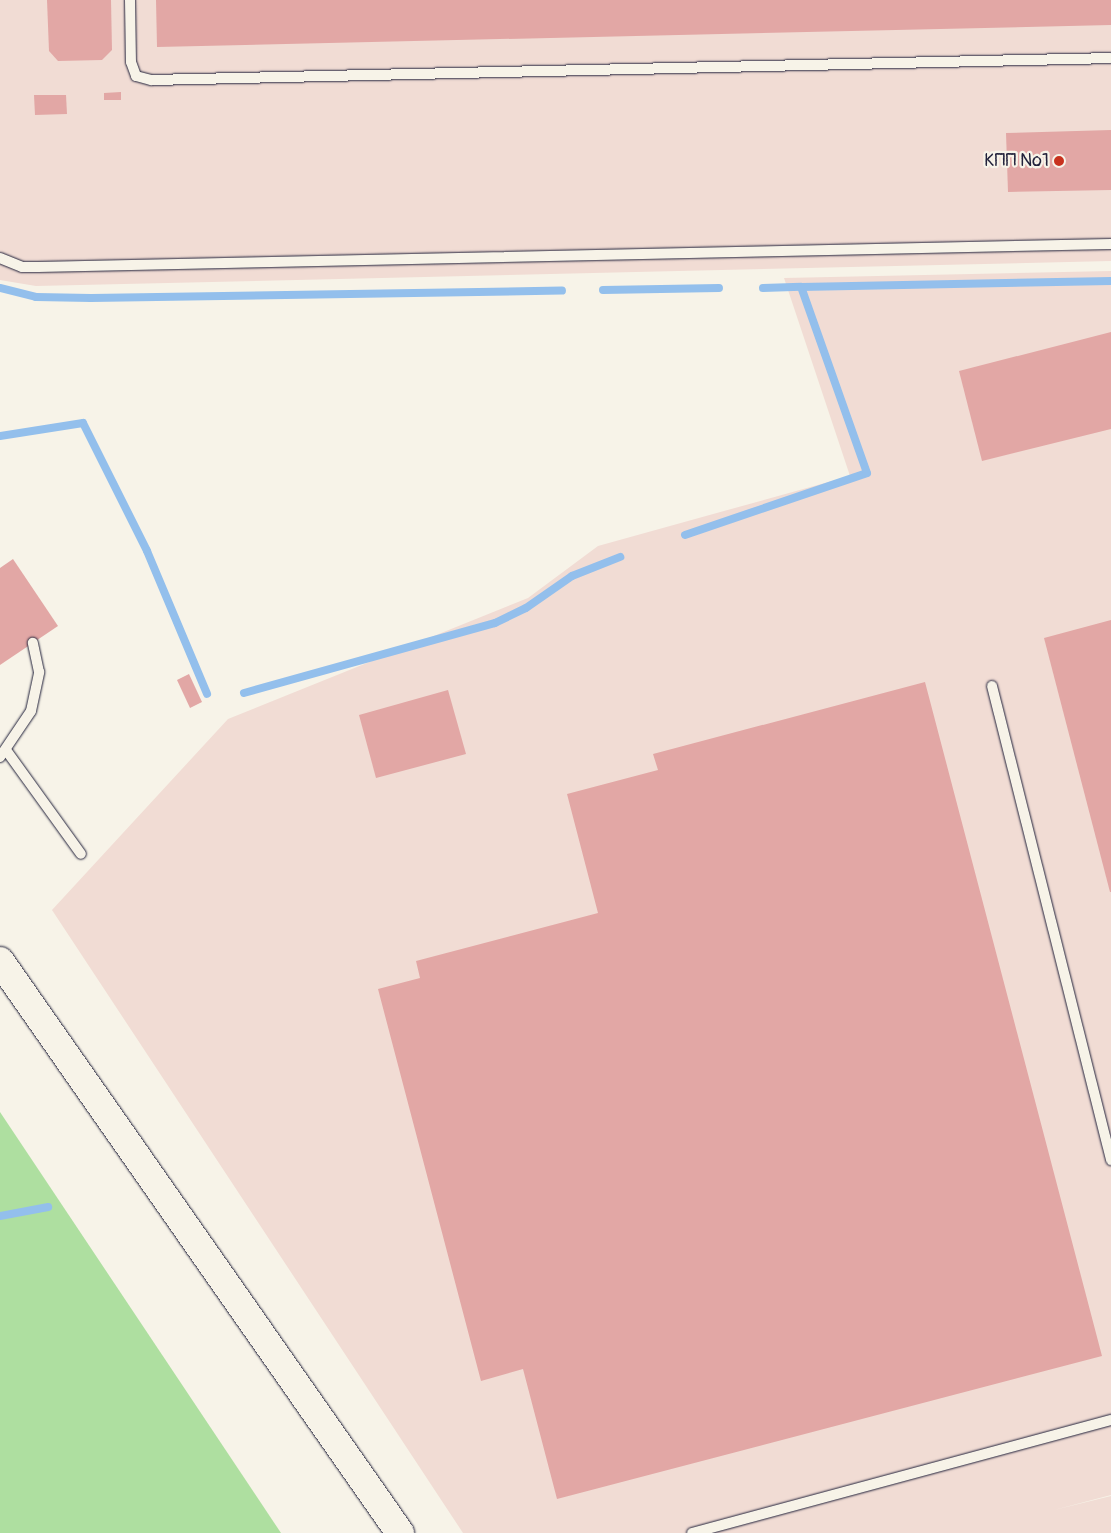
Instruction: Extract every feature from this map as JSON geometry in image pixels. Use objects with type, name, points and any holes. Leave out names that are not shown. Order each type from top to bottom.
[{"type":"main road","points":[[0,961],[400,1533]]},
{"type":"lane","points":[[130,0],[131,62],[136,76],[151,80],[1111,58]]},
{"type":"lane","points":[[0,258],[22,267],[1111,244]]},
{"type":"lane","points":[[33,643],[40,672],[31,711],[3,753],[81,854]]},
{"type":"lane","points":[[992,686],[1111,1160]]},
{"type":"lane","points":[[692,1533],[1111,1420]]},
{"type":"shaded area","points":[[0,0],[1111,0],[1111,261],[36,286],[0,280]]},
{"type":"shaded area","points":[[1111,271],[1111,1495],[1054,1510],[1111,1496],[1111,1533],[463,1533],[52,910],[228,719],[528,598],[598,546],[850,476],[784,278]]},
{"type":"green space","points":[[0,1112],[281,1533],[0,1533]]},
{"type":"building","points":[[47,0],[111,0],[112,50],[102,60],[58,61],[49,51]]},
{"type":"building","points":[[156,0],[1111,0],[1111,25],[157,47]]},
{"type":"building","points":[[121,92],[121,100],[104,100],[104,93]]},
{"type":"building","points":[[34,95],[66,95],[67,114],[35,115]]},
{"type":"building","name":"КПП №1","points":[[1111,130],[1111,190],[1008,192],[1006,133]]},
{"type":"building","points":[[1111,332],[1111,429],[982,461],[959,371]]},
{"type":"building","points":[[13,559],[58,626],[0,665],[0,568]]},
{"type":"building","points":[[1111,620],[1111,892],[1110,892],[1044,638]]},
{"type":"building","points":[[189,674],[202,702],[190,708],[177,680]]},
{"type":"building","points":[[925,682],[1102,1356],[557,1499],[523,1369],[481,1381],[378,989],[420,978],[416,961],[598,913],[567,794],[658,770],[653,754]]},
{"type":"building","points":[[448,690],[466,754],[376,778],[359,715]]},
{"type":"waterway","points":[[685,535],[867,473],[801,287],[1111,281]]},
{"type":"waterway","points":[[763,288],[801,287]]},
{"type":"waterway","points":[[0,288],[36,297],[91,298],[562,291]]},
{"type":"waterway","points":[[603,290],[719,288]]},
{"type":"waterway","points":[[0,436],[83,423],[147,551],[207,694]]},
{"type":"waterway","points":[[244,693],[495,623],[526,608],[572,576],[620,557]]},
{"type":"waterway","points":[[0,1216],[48,1207]]},
{"type":"place","name":"КПП №1","points":[[1059,161]]}]
